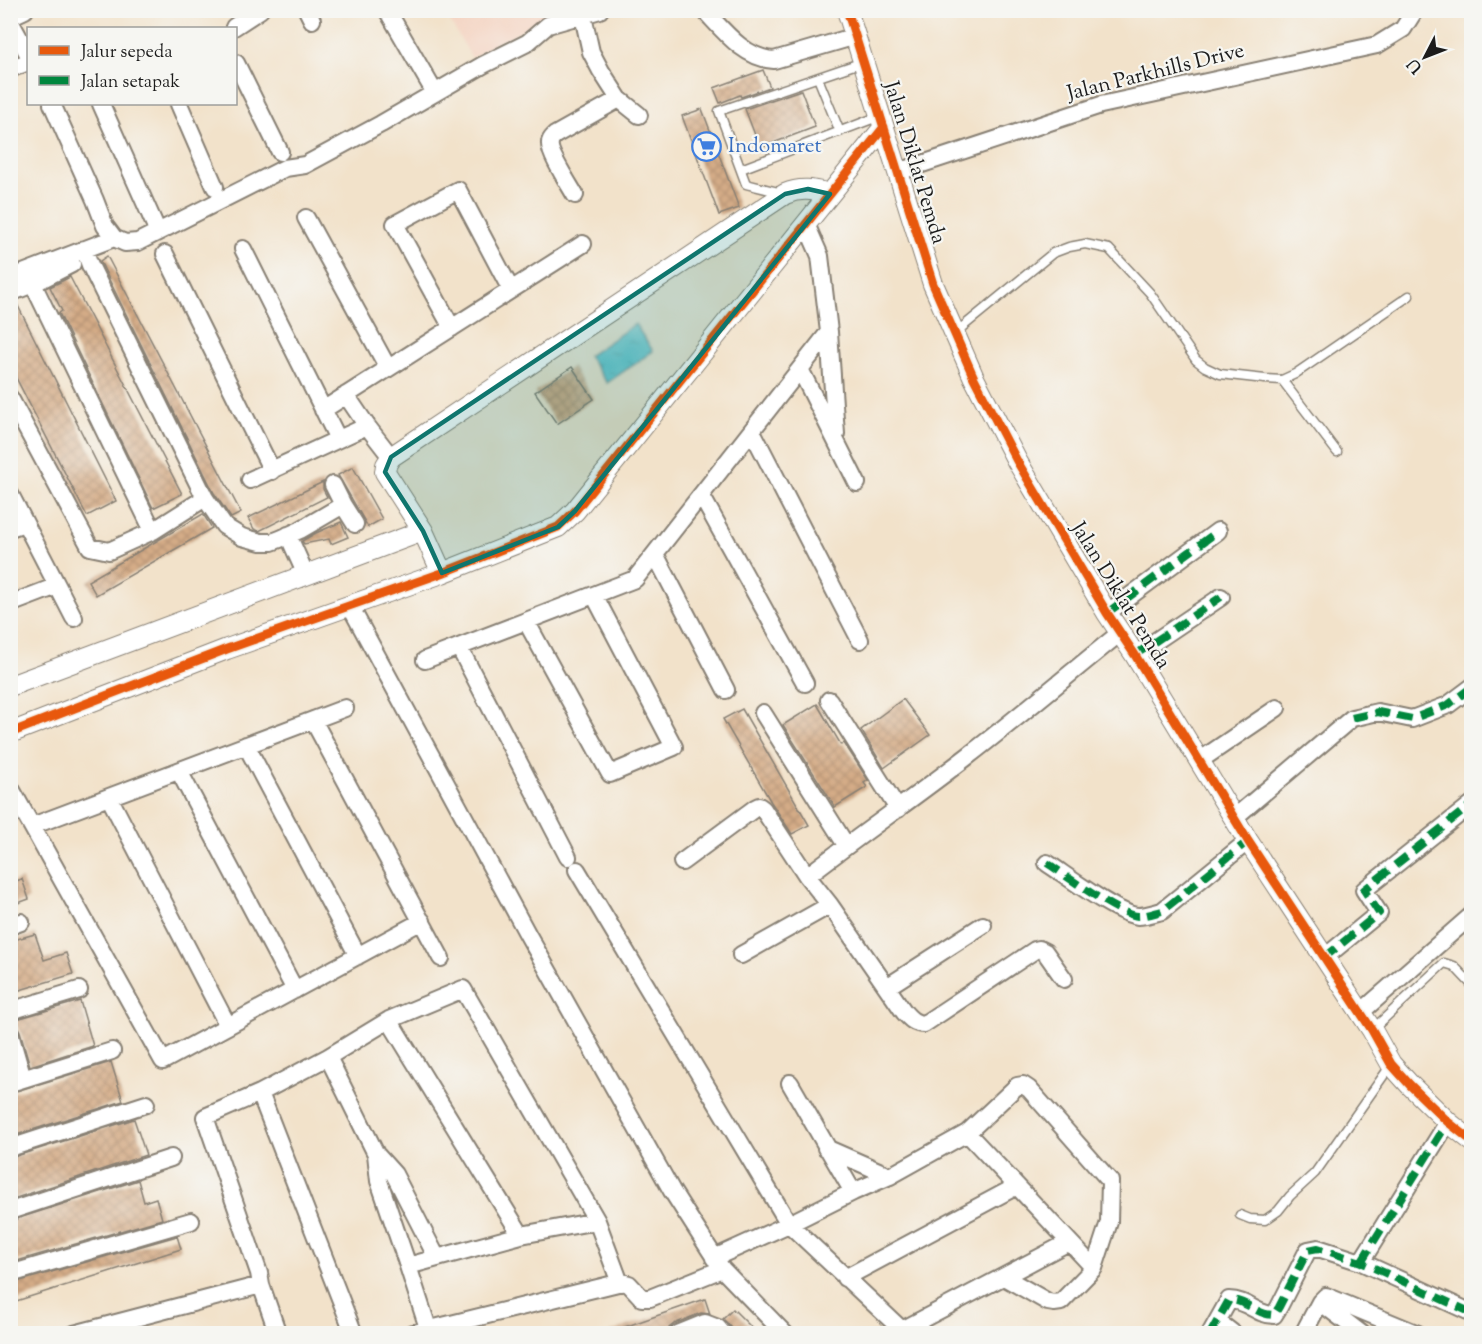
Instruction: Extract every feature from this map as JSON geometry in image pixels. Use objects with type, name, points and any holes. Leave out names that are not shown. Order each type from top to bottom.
[{"type":"street","points":[[26,10],[10,19],[27,52]]},
{"type":"street","points":[[234,27],[260,10]]},
{"type":"street","points":[[387,10],[435,93]]},
{"type":"street","points":[[52,105],[105,226],[114,238],[125,243],[138,242],[285,168],[305,165],[483,65],[527,43],[548,25],[600,10]]},
{"type":"street","points":[[704,10],[744,49],[754,56],[765,59],[774,60],[856,36]]},
{"type":"street","name":"Jalan Diklat Pemda","points":[[847,10],[933,284],[974,378],[1017,461],[1107,613],[1248,841],[1372,1030],[1391,1064],[1448,1122],[1472,1141]]},
{"type":"street","name":"Jalan Parkhills Drive","points":[[898,172],[1101,105],[1377,45],[1403,29],[1415,10]]},
{"type":"street","points":[[583,16],[591,52],[601,71],[619,99],[639,116]]},
{"type":"street","points":[[10,69],[27,62]]},
{"type":"street","points":[[237,65],[280,152]]},
{"type":"street","points":[[575,195],[554,157],[549,145],[550,140],[619,99]]},
{"type":"street","points":[[101,105],[158,232]]},
{"type":"street","points":[[179,105],[215,187]]},
{"type":"street","points":[[10,733],[227,649],[350,606],[440,569],[558,527],[575,511],[830,194],[882,121]]},
{"type":"street","points":[[440,569],[425,535],[385,472],[391,457],[785,194],[808,189],[830,194]]},
{"type":"street","points":[[452,328],[395,224],[458,190],[511,290]]},
{"type":"street","points":[[306,218],[388,368]]},
{"type":"street","points":[[806,224],[820,256],[829,332],[837,444]]},
{"type":"street","points":[[10,293],[33,284],[114,238]]},
{"type":"street","points":[[323,410],[584,244]]},
{"type":"street","points":[[243,249],[338,439]]},
{"type":"street","points":[[10,278],[85,253]]},
{"type":"street","points":[[85,253],[205,498],[224,526],[242,537],[261,542],[272,542],[343,505]]},
{"type":"street","points":[[165,254],[272,471]]},
{"type":"street","points":[[33,284],[153,531]]},
{"type":"street","points":[[425,660],[635,579],[829,332]]},
{"type":"street","points":[[800,369],[857,483]]},
{"type":"street","points":[[346,395],[391,457]]},
{"type":"street","points":[[10,398],[90,547],[109,551],[153,531],[205,498]]},
{"type":"street","points":[[250,480],[367,426]]},
{"type":"street","points":[[752,430],[860,640]]},
{"type":"street","points":[[333,485],[355,524]]},
{"type":"street","points":[[10,494],[18,526],[57,586],[74,618]]},
{"type":"street","points":[[701,495],[805,683]]},
{"type":"street","points":[[1107,613],[1218,531]]},
{"type":"street","points":[[288,535],[306,575]]},
{"type":"street","points":[[10,686],[306,575],[425,535]]},
{"type":"street","points":[[656,554],[726,690]]},
{"type":"street","points":[[10,604],[57,586]]},
{"type":"street","points":[[526,621],[610,774],[674,747],[594,595]]},
{"type":"street","points":[[1135,655],[1221,597]]},
{"type":"street","points":[[350,606],[534,945],[672,1191],[718,1264],[786,1334]]},
{"type":"street","points":[[807,876],[969,755],[1120,633]]},
{"type":"street","points":[[459,647],[572,864],[789,1224],[905,1332],[1069,1242]]},
{"type":"street","points":[[1234,818],[1352,718],[1378,712],[1412,719],[1448,705],[1472,687]]},
{"type":"street","points":[[829,700],[898,809]]},
{"type":"street","points":[[32,826],[345,708]]},
{"type":"street","points":[[1199,761],[1277,708]]},
{"type":"street","points":[[763,713],[846,845]]},
{"type":"street","points":[[313,720],[441,958]]},
{"type":"street","points":[[246,746],[358,956]]},
{"type":"street","points":[[179,771],[295,990]]},
{"type":"street","points":[[10,787],[163,1061],[422,921]]},
{"type":"street","points":[[109,797],[228,1026]]},
{"type":"street","points":[[1324,958],[1379,913],[1364,890],[1472,804]]},
{"type":"street","points":[[682,862],[755,808],[759,806],[763,808],[807,876],[830,904],[904,1012],[910,1019],[920,1024],[924,1024],[1035,950],[1045,952],[1064,978]]},
{"type":"street","points":[[1047,863],[1112,906],[1137,916],[1150,915],[1162,911],[1248,841]]},
{"type":"street","points":[[741,956],[830,904]]},
{"type":"street","points":[[1360,1013],[1472,915]]},
{"type":"street","points":[[887,987],[982,925]]},
{"type":"street","points":[[278,1334],[205,1117],[260,1093],[328,1057],[389,1020],[463,989],[597,1221],[620,1283]]},
{"type":"street","points":[[10,1011],[79,990]]},
{"type":"street","points":[[389,1020],[521,1234]]},
{"type":"street","points":[[10,1034],[17,1081],[112,1051]]},
{"type":"street","points":[[328,1057],[376,1154],[394,1173],[436,1258]]},
{"type":"street","points":[[790,1083],[853,1192]]},
{"type":"street","points":[[410,1334],[620,1283],[626,1283],[640,1297],[646,1298],[718,1264],[789,1224],[853,1192],[890,1176],[967,1133],[1017,1086],[1023,1085],[1110,1181],[1109,1222],[1094,1268],[1061,1302],[1048,1302],[1004,1277]]},
{"type":"street","points":[[260,1093],[354,1334]]},
{"type":"street","points":[[10,1148],[146,1104]]},
{"type":"street","points":[[1361,1262],[1448,1122]]},
{"type":"street","points":[[967,1133],[1094,1268]]},
{"type":"street","points":[[826,1148],[890,1176]]},
{"type":"street","points":[[376,1154],[379,1181],[428,1328]]},
{"type":"street","points":[[10,1211],[171,1158]]},
{"type":"street","points":[[845,1278],[1017,1186]]},
{"type":"street","points":[[10,1274],[191,1221]]},
{"type":"street","points":[[408,1266],[521,1234],[597,1221]]},
{"type":"street","points":[[1223,1331],[1229,1300],[1238,1300],[1267,1315],[1274,1315],[1308,1250],[1318,1248],[1361,1262],[1472,1313]]},
{"type":"street","points":[[74,1334],[261,1285]]},
{"type":"street","points":[[1303,1334],[1320,1302],[1326,1296],[1418,1334]]},
{"type":"street","points":[[1320,1302],[1362,1334]]},
{"type":"street","points":[[678,1334],[705,1323],[718,1328],[723,1334]]},
{"type":"lane","points":[[785,194],[746,184],[719,111],[864,62]]},
{"type":"lane","points":[[818,78],[840,132]]},
{"type":"lane","points":[[741,170],[840,132],[882,121]]},
{"type":"lane","points":[[955,333],[1053,253],[1085,244],[1109,249],[1150,293],[1196,360],[1220,374],[1282,380],[1295,374],[1408,296]]},
{"type":"lane","points":[[1282,380],[1337,452]]},
{"type":"lane","points":[[1372,1030],[1444,963],[1454,966],[1472,985]]},
{"type":"lane","points":[[1240,1215],[1250,1219],[1265,1220],[1278,1211],[1290,1196],[1315,1173],[1391,1064]]},
{"type":"highlighted area","points":[[808,189],[830,194],[575,511],[558,527],[442,573],[423,531],[385,472],[391,457],[785,194]]},
{"type":"shaded area","points":[[444,11],[555,11],[472,58]]},
{"type":"water","points":[[635,324],[653,351],[607,383],[588,356]]},
{"type":"building","points":[[763,70],[770,87],[720,103],[714,88]]},
{"type":"building","points":[[801,90],[815,127],[760,148],[745,109]]},
{"type":"building","points":[[702,109],[739,208],[719,215],[682,116]]},
{"type":"building","points":[[107,256],[241,513],[231,518],[214,493],[100,261]]},
{"type":"building","points":[[70,277],[182,494],[153,508],[59,313],[62,311],[50,287]]},
{"type":"building","points":[[16,302],[116,501],[87,516],[10,366],[10,303]]},
{"type":"building","points":[[572,367],[594,399],[557,424],[535,392]]},
{"type":"building","points":[[353,467],[382,519],[368,527],[338,475]]},
{"type":"building","points":[[323,482],[323,489],[327,497],[259,531],[254,529],[248,518]]},
{"type":"building","points":[[203,514],[212,528],[96,595],[88,581]]},
{"type":"building","points":[[341,522],[348,537],[331,544],[329,539],[304,544],[302,541],[316,533]]},
{"type":"building","points":[[903,699],[930,735],[884,768],[861,730]]},
{"type":"building","points":[[817,704],[841,745],[844,743],[868,780],[864,783],[867,787],[835,807],[783,725]]},
{"type":"building","points":[[742,709],[809,825],[792,834],[723,719]]},
{"type":"building","points":[[22,879],[29,899],[10,906],[10,883]]},
{"type":"building","points":[[35,934],[44,960],[66,953],[73,974],[10,993],[10,941]]},
{"type":"building","points":[[80,1001],[93,1046],[30,1066],[20,1031],[17,1026],[10,1024],[10,1021]]},
{"type":"building","points":[[111,1062],[123,1101],[10,1137],[10,1093]]},
{"type":"building","points":[[134,1119],[146,1155],[10,1200],[10,1158]]},
{"type":"building","points":[[138,1180],[144,1202],[156,1198],[162,1219],[10,1263],[10,1221]]},
{"type":"building","points":[[177,1236],[181,1249],[10,1303],[10,1284]]},
{"type":"building","points":[[705,1299],[710,1314],[701,1313],[674,1324],[669,1328],[668,1334],[610,1334],[610,1332]]},
{"type":"building","points":[[733,1309],[758,1334],[733,1334],[731,1327],[723,1319]]},
{"type":"marked path","points":[[1107,613],[1218,531]]},
{"type":"marked path","points":[[1135,655],[1221,597]]},
{"type":"marked path","points":[[1352,718],[1378,712],[1412,719],[1448,705],[1472,687]]},
{"type":"marked path","points":[[1324,958],[1379,913],[1364,890],[1472,804]]},
{"type":"marked path","points":[[1047,863],[1105,902],[1129,914],[1141,916],[1162,911],[1248,841]]},
{"type":"marked path","points":[[1361,1262],[1448,1122]]},
{"type":"marked path","points":[[1210,1334],[1229,1300],[1241,1302],[1262,1313],[1274,1315],[1308,1250],[1318,1248],[1361,1262],[1472,1313]]},
{"type":"cycle path","points":[[847,10],[933,284],[974,378],[1017,461],[1107,613],[1248,841],[1372,1030],[1391,1064],[1448,1122],[1472,1141]]},
{"type":"cycle path","points":[[10,733],[227,649],[442,573],[558,527],[575,511],[884,127]]},
{"type":"place","name":"Indomaret","points":[[707,147]]}]
